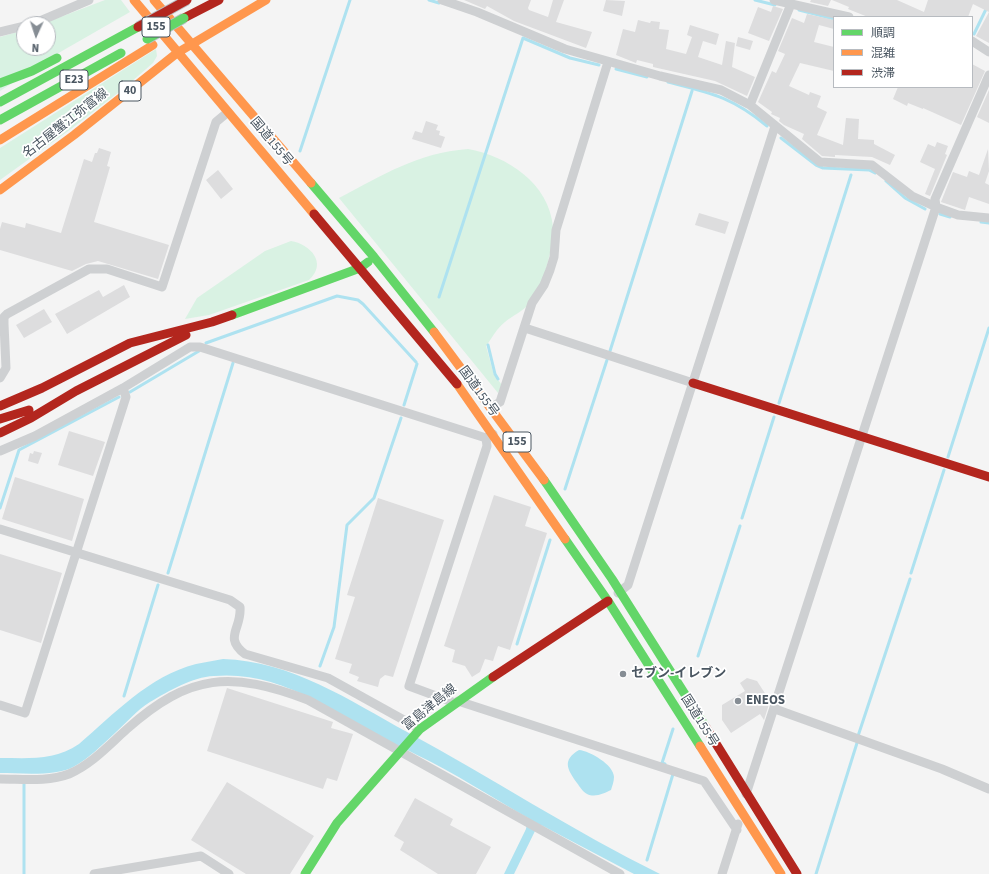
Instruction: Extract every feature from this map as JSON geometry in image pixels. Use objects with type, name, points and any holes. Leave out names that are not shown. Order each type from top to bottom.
[{"type":"main road","name":"国道155号","points":[[134,0],[460,388],[489,436],[608,601],[781,874]]},
{"type":"main road","name":"国道155号","points":[[154,0],[190,44],[374,257],[492,407],[550,486],[620,591],[796,874]]},
{"type":"main road","points":[[135,23],[168,0]]},
{"type":"main road","name":"E23","points":[[0,102],[135,23],[187,0]]},
{"type":"main road","name":"E23","points":[[0,120],[150,42],[184,18],[218,0]]},
{"type":"main road","name":"名古屋蟹江弥富線","points":[[0,190],[74,135],[177,53],[266,0]]},
{"type":"main road","points":[[0,140],[150,42]]},
{"type":"main road","points":[[0,83],[32,71],[66,54]]},
{"type":"main road","points":[[0,406],[130,343],[212,322],[360,268],[374,257]]},
{"type":"main road","points":[[0,433],[76,391],[212,322]]},
{"type":"main road","points":[[5,393],[66,375]]},
{"type":"main road","points":[[693,383],[989,477]]},
{"type":"main road","points":[[0,419],[76,391]]},
{"type":"main road","name":"富島津島線","points":[[305,874],[337,823],[420,729],[521,657],[608,601]]},
{"type":"street","points":[[52,16],[89,0]]},
{"type":"street","points":[[442,0],[477,12],[565,49],[660,76],[720,90],[750,105],[820,162],[872,165],[912,196],[936,208],[958,215],[989,218]]},
{"type":"street","points":[[774,0],[845,16]]},
{"type":"street","points":[[750,105],[791,4]]},
{"type":"street","points":[[0,32],[16,28]]},
{"type":"street","points":[[973,42],[989,52]]},
{"type":"street","points":[[492,407],[500,402],[532,304],[550,270],[554,257],[556,230],[608,62]]},
{"type":"street","points":[[746,794],[775,710],[936,208],[936,199],[989,75]]},
{"type":"street","points":[[0,378],[6,368],[4,317],[7,314],[89,269],[107,269],[162,287],[216,122],[228,112]]},
{"type":"street","points":[[608,601],[628,585],[775,126]]},
{"type":"street","points":[[525,328],[693,383]]},
{"type":"street","points":[[0,451],[35,436],[123,388],[190,347],[200,347],[489,436],[408,686],[704,780],[736,830]]},
{"type":"street","points":[[0,705],[25,713],[126,397],[123,388]]},
{"type":"street","points":[[0,529],[235,603],[240,607],[241,614],[234,641],[236,647],[245,654],[328,678],[420,729]]},
{"type":"street","points":[[0,779],[47,779],[74,772],[93,760],[147,711],[183,690],[208,683],[228,681],[250,683],[276,689],[308,700],[524,822],[620,874]]},
{"type":"street","points":[[775,710],[942,769],[989,789]]},
{"type":"street","points":[[722,874],[742,812]]},
{"type":"street","points":[[94,874],[201,856],[230,874]]},
{"type":"green space","points":[[105,0],[121,0],[130,12],[56,55],[56,19]]},
{"type":"green space","points":[[16,32],[16,56],[54,56],[0,91],[0,37]]},
{"type":"green space","points":[[156,49],[157,56],[153,63],[123,89],[71,129],[0,180],[0,148]]},
{"type":"green space","points":[[468,149],[497,158],[524,174],[544,197],[550,211],[553,227],[548,263],[536,293],[527,307],[500,327],[486,346],[494,375],[502,385],[498,393],[339,198],[386,173],[416,160],[450,151]]},
{"type":"green space","points":[[291,241],[310,250],[317,261],[317,267],[309,280],[209,315],[185,319],[197,298],[265,251]]},
{"type":"water","points":[[223,659],[248,661],[272,667],[319,684],[363,707],[596,840],[660,874],[634,874],[541,825],[535,831],[514,874],[504,874],[526,829],[528,818],[445,769],[390,742],[306,696],[285,687],[262,680],[239,676],[214,676],[197,679],[165,693],[141,709],[100,747],[75,766],[58,772],[38,774],[0,773],[0,758],[31,758],[51,756],[70,749],[79,744],[133,697],[163,677],[196,664]]},
{"type":"water","points":[[579,750],[601,759],[610,768],[614,777],[611,790],[600,795],[590,795],[584,792],[571,773],[568,765],[570,757]]},
{"type":"building","points":[[464,0],[531,0],[528,8],[529,10],[548,17],[553,0],[564,0],[556,22],[592,32],[586,48],[514,21],[487,6],[485,9]]},
{"type":"building","points":[[606,0],[625,1],[622,16],[603,11]]},
{"type":"building","points":[[811,0],[831,0],[828,6],[810,2]]},
{"type":"building","points":[[832,0],[897,0],[924,12],[928,0],[989,0],[989,12],[973,4],[968,16],[866,16],[848,9],[849,7]]},
{"type":"building","points":[[773,6],[783,9],[769,41],[748,33],[758,7],[771,12]]},
{"type":"building","points":[[989,12],[989,43],[976,36]]},
{"type":"building","points":[[807,14],[833,20],[833,29],[819,25],[814,42],[833,47],[833,71],[800,63],[789,86],[809,95],[810,92],[821,96],[817,107],[827,112],[817,135],[843,145],[846,118],[859,119],[858,139],[874,140],[874,144],[895,155],[890,165],[872,157],[835,155],[835,157],[822,156],[802,139],[804,134],[784,125],[779,121],[780,118],[771,114],[772,112],[758,102],[772,71],[776,73],[785,54],[778,51],[792,18],[804,23]]},
{"type":"building","points":[[638,20],[650,23],[651,21],[660,22],[659,29],[669,30],[666,49],[686,54],[692,37],[687,35],[690,25],[719,34],[716,45],[703,41],[698,57],[722,65],[726,41],[735,43],[732,67],[755,77],[747,96],[715,81],[653,67],[653,64],[637,60],[636,63],[616,55],[623,29],[635,32]]},
{"type":"building","points":[[738,37],[753,41],[750,50],[736,46]]},
{"type":"building","points":[[973,65],[985,71],[961,125],[923,108],[908,103],[907,106],[893,99],[898,88],[973,88]]},
{"type":"building","points":[[989,90],[989,123],[977,117]]},
{"type":"building","points":[[426,121],[438,125],[436,130],[440,131],[439,135],[445,137],[441,148],[412,139],[415,131],[422,133]]},
{"type":"building","points":[[937,142],[948,146],[945,154],[947,155],[930,196],[925,194],[935,169],[920,162],[928,144],[935,147]]},
{"type":"building","points":[[99,148],[111,152],[107,166],[110,167],[94,222],[169,245],[158,279],[98,261],[86,264],[72,271],[0,250],[0,229],[2,222],[25,228],[26,223],[61,233],[84,159],[92,162],[95,153],[97,153]]},
{"type":"building","points":[[988,149],[989,171],[985,183],[989,185],[989,204],[969,197],[965,210],[941,202],[953,172],[967,177],[969,171],[979,175]]},
{"type":"building","points":[[218,170],[233,189],[221,199],[206,180]]},
{"type":"building","points":[[699,213],[729,222],[725,234],[695,225]]},
{"type":"building","points":[[124,285],[130,297],[67,334],[55,314],[99,290],[103,297]]},
{"type":"building","points":[[44,309],[52,322],[24,338],[16,325]]},
{"type":"building","points":[[69,431],[105,442],[93,476],[58,465]]},
{"type":"building","points":[[34,451],[42,453],[38,464],[28,461],[30,453],[33,454]]},
{"type":"building","points":[[15,477],[84,499],[72,541],[2,519]]},
{"type":"building","points":[[494,495],[531,507],[525,526],[547,533],[510,650],[498,646],[493,661],[485,659],[480,672],[472,677],[465,666],[452,662],[455,650],[444,646]]},
{"type":"building","points":[[378,498],[444,520],[393,677],[385,675],[380,679],[378,687],[357,681],[359,677],[349,673],[352,664],[335,659],[355,597],[347,595]]},
{"type":"building","points":[[0,554],[62,573],[41,643],[0,630]]},
{"type":"building","points":[[747,678],[757,681],[770,701],[764,720],[760,714],[731,733],[722,720],[722,705],[745,691],[740,683]]},
{"type":"building","points":[[227,688],[333,722],[331,728],[353,734],[337,781],[327,778],[323,789],[207,751]]},
{"type":"building","points":[[227,782],[314,836],[290,874],[246,874],[191,840]]},
{"type":"building","points":[[415,798],[453,819],[450,825],[491,847],[476,874],[438,874],[400,850],[404,842],[394,836]]},
{"type":"waterway","points":[[300,151],[350,0]]},
{"type":"waterway","points":[[429,0],[439,3]]},
{"type":"waterway","points":[[755,0],[775,5]]},
{"type":"waterway","points":[[974,34],[989,3]]},
{"type":"waterway","points":[[799,10],[833,19]]},
{"type":"waterway","points":[[439,297],[523,38],[570,58],[599,65]]},
{"type":"waterway","points":[[616,69],[647,77]]},
{"type":"waterway","points":[[668,82],[697,89],[732,102],[743,108],[767,126]]},
{"type":"waterway","points":[[610,351],[692,91]]},
{"type":"waterway","points":[[781,138],[816,165],[823,168],[869,170],[875,173]]},
{"type":"waterway","points":[[779,403],[851,175]]},
{"type":"waterway","points":[[886,181],[905,198],[925,209]]},
{"type":"waterway","points":[[940,214],[950,217]]},
{"type":"waterway","points":[[981,222],[989,223]]},
{"type":"waterway","points":[[206,343],[337,296],[358,300],[363,304],[416,362]]},
{"type":"waterway","points":[[948,457],[989,328]]},
{"type":"waterway","points":[[488,345],[495,374],[498,379]]},
{"type":"waterway","points":[[130,392],[199,351]]},
{"type":"waterway","points":[[565,489],[607,360]]},
{"type":"waterway","points":[[168,573],[233,363]]},
{"type":"waterway","points":[[404,405],[417,364]]},
{"type":"waterway","points":[[0,508],[19,450],[119,397]]},
{"type":"waterway","points":[[742,518],[774,417]]},
{"type":"waterway","points":[[320,666],[334,627],[347,525],[374,498],[401,418]]},
{"type":"waterway","points":[[911,573],[944,470]]},
{"type":"waterway","points":[[698,656],[740,526]]},
{"type":"waterway","points":[[517,644],[550,540]]},
{"type":"waterway","points":[[858,736],[910,579]]},
{"type":"waterway","points":[[124,696],[158,585]]},
{"type":"waterway","points":[[665,764],[662,763],[673,729]]},
{"type":"waterway","points":[[816,874],[857,743]]},
{"type":"waterway","points":[[647,860],[673,774]]},
{"type":"waterway","points":[[24,783],[24,874]]},
{"type":"traffic: fast","points":[[147,39],[184,18]]},
{"type":"traffic: fast","points":[[0,102],[138,27]]},
{"type":"traffic: fast","points":[[0,120],[121,53]]},
{"type":"traffic: fast","points":[[0,83],[32,71],[57,58]]},
{"type":"traffic: fast","points":[[311,183],[374,257],[434,332]]},
{"type":"traffic: fast","points":[[232,315],[360,268],[368,262]]},
{"type":"traffic: fast","points":[[544,480],[612,579],[705,726]]},
{"type":"traffic: fast","points":[[565,539],[608,601],[700,746]]},
{"type":"traffic: fast","points":[[305,874],[337,823],[420,729],[493,677]]},
{"type":"traffic: slow","points":[[134,0],[314,214]]},
{"type":"traffic: slow","points":[[154,0],[311,183]]},
{"type":"traffic: slow","points":[[0,190],[74,135],[177,53],[266,0]]},
{"type":"traffic: slow","points":[[0,140],[153,45]]},
{"type":"traffic: slow","points":[[434,332],[544,480]]},
{"type":"traffic: slow","points":[[457,384],[565,539]]},
{"type":"traffic: slow","points":[[700,746],[781,874]]},
{"type":"traffic: jam","points":[[138,27],[187,0]]},
{"type":"traffic: jam","points":[[184,18],[219,0]]},
{"type":"traffic: jam","points":[[314,214],[457,384]]},
{"type":"traffic: jam","points":[[0,406],[42,388],[130,343],[212,322],[232,315]]},
{"type":"traffic: jam","points":[[0,433],[31,418],[76,391],[186,335]]},
{"type":"traffic: jam","points":[[693,383],[989,477]]},
{"type":"traffic: jam","points":[[0,419],[29,410]]},
{"type":"traffic: jam","points":[[493,677],[608,601]]},
{"type":"traffic: jam","points":[[705,726],[797,874]]},
{"type":"place","name":"セブン-イレブン","points":[[623,674]]},
{"type":"place","name":"ENEOS","points":[[738,701]]}]
